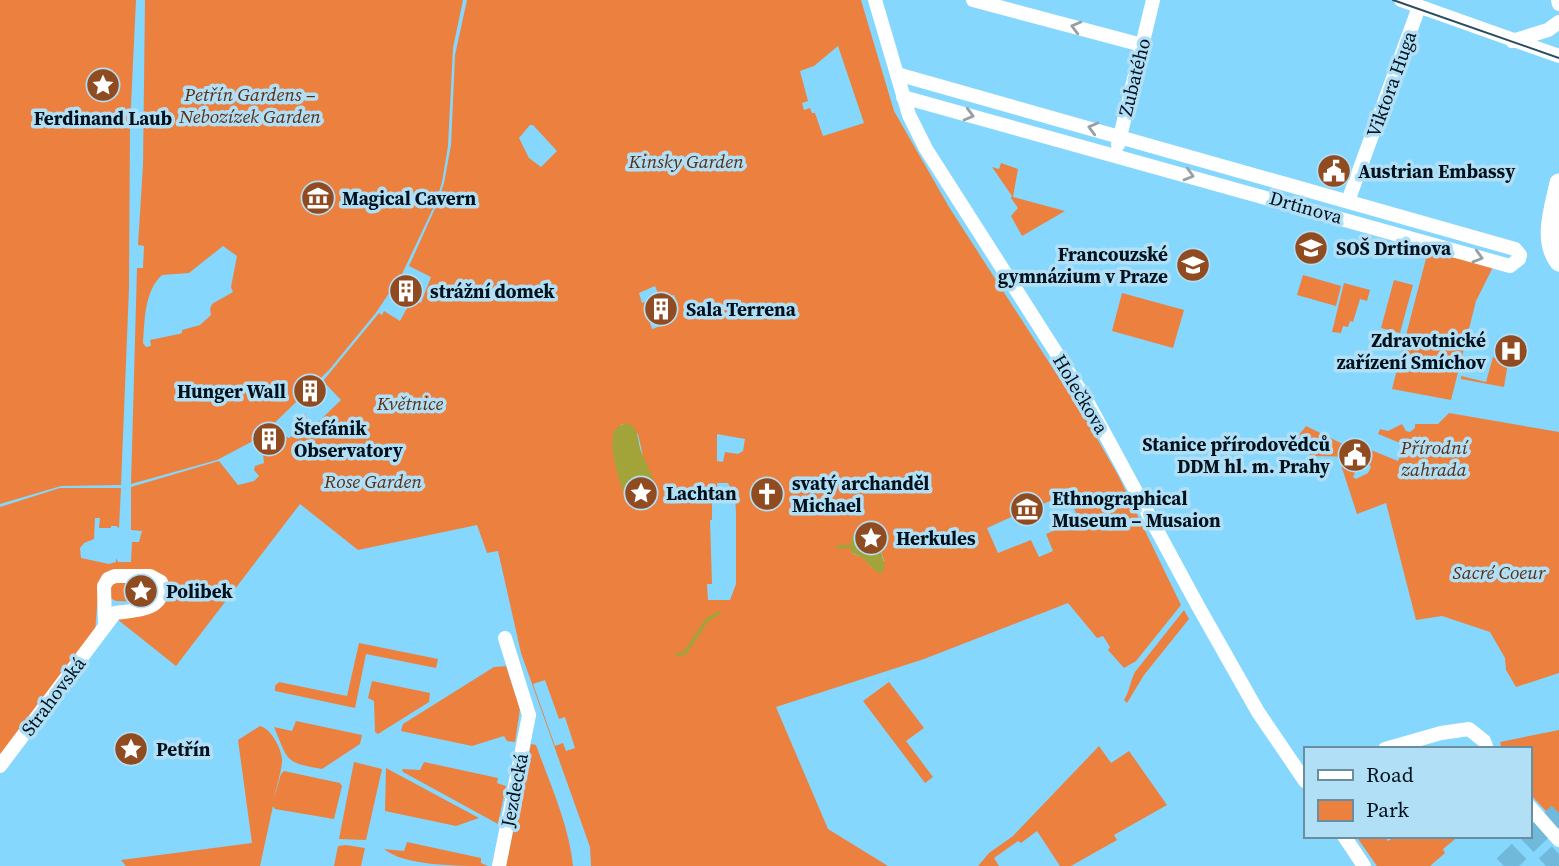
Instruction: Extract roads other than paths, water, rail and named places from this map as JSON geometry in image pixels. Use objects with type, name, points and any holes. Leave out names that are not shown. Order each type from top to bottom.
[{"type":"main road","points":[[1559,183],[1550,234],[1552,251],[1559,261]]},
{"type":"street","name":"Holečkova","points":[[875,0],[909,115],[926,149],[1087,401],[1251,700],[1304,775]]},
{"type":"street","points":[[973,0],[1142,45]]},
{"type":"street","name":"Zubatého","points":[[1116,154],[1153,0]]},
{"type":"street","points":[[1401,0],[1512,41],[1559,55]]},
{"type":"street","name":"Viktora Huga","points":[[1348,201],[1419,7]]},
{"type":"street","points":[[1512,41],[1548,30],[1559,22]]},
{"type":"street","name":"Drtinova","points":[[897,74],[1515,249],[1520,255],[1519,259],[1510,266],[1116,154],[903,97]]},
{"type":"street","name":"Strahovská","points":[[0,766],[115,613],[155,605],[161,599],[161,582],[150,576],[114,576],[108,579],[103,594],[105,625]]},
{"type":"street","name":"Jezdecká","points":[[499,866],[529,715],[505,638]]},
{"type":"street","points":[[1392,747],[1441,733],[1469,729],[1484,741],[1486,747]]},
{"type":"street","points":[[1531,808],[1559,839]]},
{"type":"street","points":[[1345,838],[1364,866]]},
{"type":"waterway","points":[[838,547],[853,546]]},
{"type":"waterway","points":[[678,654],[685,653],[707,620],[719,613]]},
{"type":"tunnel","points":[[1504,866],[1559,813]]},
{"type":"tunnel","points":[[1546,866],[1559,854]]},
{"type":"tram line","points":[[1393,0],[1559,58]]},
{"type":"place","name":"Ferdinand Laub","points":[[103,85]]},
{"type":"place","name":"Austrian Embassy","points":[[1334,171]]},
{"type":"place","name":"Magical Cavern","points":[[318,198]]},
{"type":"place","name":"SOŠ Drtinova","points":[[1311,248]]},
{"type":"place","name":"Francouzské gymnázium v Praze","points":[[1193,265]]},
{"type":"place","name":"strážní domek","points":[[406,291]]},
{"type":"place","name":"Sala Terrena","points":[[661,309]]},
{"type":"place","name":"Zdravotnické zařízení Smíchov","points":[[1511,351]]},
{"type":"place","name":"Hunger Wall","points":[[310,391]]},
{"type":"place","name":"Štefánik Observatory","points":[[269,439]]},
{"type":"place","name":"Stanice přírodovědců DDM hl. m. Prahy","points":[[1355,455]]},
{"type":"place","name":"Lachtan","points":[[641,493]]},
{"type":"place","name":"svatý archanděl Michael","points":[[767,494]]},
{"type":"place","name":"Ethnographical Museum – Musaion","points":[[1027,509]]},
{"type":"place","name":"Herkules","points":[[871,538]]},
{"type":"place","name":"Polibek","points":[[141,591]]},
{"type":"place","name":"Petřín","points":[[131,749]]},
{"type":"park label","name":"Petřín Gardens – Nebozízek Garden","points":[[250,105]]},
{"type":"park label","name":"Kinsky Garden","points":[[686,161]]},
{"type":"park label","name":"Květnice","points":[[410,403]]},
{"type":"park label","name":"Přírodní zahrada","points":[[1434,458]]},
{"type":"park label","name":"Rose Garden","points":[[373,481]]},
{"type":"park label","name":"Sacré Coeur","points":[[1499,572]]}]
